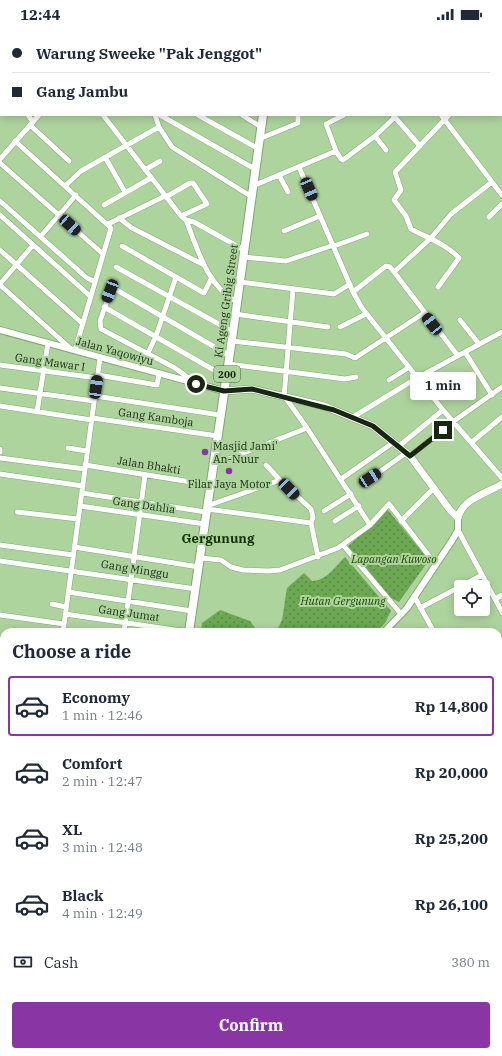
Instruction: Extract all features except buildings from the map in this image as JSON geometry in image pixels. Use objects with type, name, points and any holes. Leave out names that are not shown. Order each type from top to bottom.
[{"type":"main road","name":"Ki Ageng Gribig Street","points":[[190,628],[201,558],[220,415],[230,356],[263,116]]},
{"type":"main road","points":[[224,391],[252,389],[324,406],[373,426],[408,455],[450,510],[458,518],[461,509],[471,500],[502,484]]},
{"type":"street","points":[[28,116],[31,123],[69,161]]},
{"type":"street","points":[[1,156],[38,116]]},
{"type":"street","points":[[106,116],[126,146],[184,218],[211,279],[227,297],[237,302]]},
{"type":"street","points":[[155,116],[159,127],[172,147],[252,197]]},
{"type":"street","points":[[162,116],[255,169]]},
{"type":"street","points":[[200,116],[258,148]]},
{"type":"street","points":[[244,116],[261,127]]},
{"type":"street","points":[[259,139],[298,122],[298,116]]},
{"type":"street","points":[[342,116],[326,124],[336,151],[343,160],[375,136],[394,116],[420,146]]},
{"type":"street","points":[[442,116],[502,195]]},
{"type":"street","points":[[438,287],[450,269],[460,259],[450,249],[412,229],[406,216],[394,200],[401,190],[395,172],[448,116]]},
{"type":"street","points":[[65,186],[81,171],[159,127]]},
{"type":"street","points":[[375,136],[386,150]]},
{"type":"street","points":[[16,141],[108,224],[111,229],[74,350],[0,284],[33,245]]},
{"type":"street","points":[[253,186],[336,151]]},
{"type":"street","points":[[105,157],[125,192]]},
{"type":"street","points":[[145,170],[160,161]]},
{"type":"street","points":[[0,163],[103,254]]},
{"type":"street","points":[[299,167],[353,292],[366,314],[408,368],[502,478]]},
{"type":"street","points":[[280,175],[288,192]]},
{"type":"street","points":[[104,205],[151,178]]},
{"type":"street","points":[[394,272],[431,238],[451,214],[492,182]]},
{"type":"street","points":[[108,224],[190,183],[193,183],[207,204],[184,218]]},
{"type":"street","points":[[41,236],[76,195]]},
{"type":"street","points":[[0,200],[87,278],[95,282]]},
{"type":"street","points":[[488,217],[502,204]]},
{"type":"street","points":[[0,215],[91,297]]},
{"type":"street","points":[[284,231],[320,216]]},
{"type":"street","points":[[119,218],[132,228],[204,265]]},
{"type":"street","points":[[184,218],[194,222],[244,254],[286,261],[367,234]]},
{"type":"street","points":[[122,246],[204,293],[211,279]]},
{"type":"street","points":[[0,250],[83,324]]},
{"type":"street","points":[[353,292],[386,266],[390,267],[458,356]]},
{"type":"street","points":[[116,267],[233,332]]},
{"type":"street","points":[[148,353],[163,318],[176,277]]},
{"type":"street","points":[[240,282],[334,294],[350,284]]},
{"type":"street","points":[[196,384],[182,372],[101,329],[100,325],[104,307],[110,291],[113,289],[230,356]]},
{"type":"street","points":[[293,289],[285,397],[342,478],[370,524]]},
{"type":"street","points":[[104,307],[226,377]]},
{"type":"street","points":[[232,341],[346,354],[355,358],[424,313]]},
{"type":"street","points":[[235,314],[328,327]]},
{"type":"street","points":[[340,327],[366,314]]},
{"type":"street","points":[[460,320],[479,344]]},
{"type":"street","name":"Jalan Yaqowiyu","points":[[0,330],[224,391]]},
{"type":"street","points":[[354,417],[417,378],[502,332]]},
{"type":"street","points":[[37,412],[48,343]]},
{"type":"street","points":[[465,352],[492,395]]},
{"type":"street","points":[[64,628],[100,358]]},
{"type":"street","points":[[228,364],[345,379],[356,377]]},
{"type":"street","name":"Gang Mawar I","points":[[0,365],[157,385],[159,374]]},
{"type":"street","points":[[389,380],[408,368]]},
{"type":"street","points":[[370,478],[408,455],[502,387]]},
{"type":"street","points":[[0,388],[94,398],[220,415]]},
{"type":"street","name":"Gang Kamboja","points":[[0,406],[218,436]]},
{"type":"street","points":[[342,478],[396,444],[443,410]]},
{"type":"street","points":[[472,442],[502,417]]},
{"type":"street","points":[[213,465],[307,428]]},
{"type":"street","points":[[68,448],[87,451]]},
{"type":"street","name":"Jalan Bhakti","points":[[0,458],[85,467],[210,485]]},
{"type":"street","points":[[266,465],[311,509],[313,516],[311,523],[318,557]]},
{"type":"street","points":[[0,474],[83,486]]},
{"type":"street","points":[[125,628],[130,601],[145,475]]},
{"type":"street","points":[[207,509],[280,480]]},
{"type":"street","points":[[401,521],[434,488]]},
{"type":"street","points":[[82,493],[311,523]]},
{"type":"street","points":[[324,511],[351,494]]},
{"type":"street","points":[[201,558],[221,560],[236,568],[268,571],[280,570],[318,557],[343,545],[370,524],[389,504],[436,565]]},
{"type":"street","name":"Gang Dahlia","points":[[80,506],[205,524]]},
{"type":"street","points":[[335,521],[359,506]]},
{"type":"street","points":[[17,512],[78,519]]},
{"type":"street","points":[[458,518],[458,530],[502,612]]},
{"type":"street","points":[[388,628],[401,614],[414,596],[458,530]]},
{"type":"street","points":[[0,545],[73,554]]},
{"type":"street","points":[[343,545],[401,614]]},
{"type":"street","points":[[74,547],[135,558],[199,567]]},
{"type":"street","name":"Gang Minggu","points":[[0,561],[196,589]]},
{"type":"street","points":[[420,608],[482,575]]},
{"type":"street","points":[[68,592],[192,611]]},
{"type":"street","points":[[495,599],[502,595]]},
{"type":"street","points":[[414,596],[432,628]]},
{"type":"street","points":[[52,604],[66,607]]},
{"type":"street","name":"Gang Jumat","points":[[65,614],[161,628]]},
{"type":"street","points":[[0,616],[64,624]]},
{"type":"green space","name":"Lapangan Kuwoso","points":[[387,509],[429,560],[399,602],[391,598],[348,546],[370,527]]},
{"type":"green space","name":"Hutan Gergunung","points":[[345,557],[391,611],[385,623],[380,628],[278,628],[282,620],[287,588],[304,573],[312,581],[322,579]]},
{"type":"green space","points":[[220,610],[250,621],[255,628],[201,628],[202,623]]},
{"type":"place","name":"Masjid Jami' An-Nuur","points":[[205,452]]},
{"type":"place","name":"Filar Jaya Motor","points":[[229,471]]},
{"type":"district","name":"Gergunung","points":[[218,538]]},
{"type":"route","points":[[196,384],[224,391],[252,389],[324,406],[373,426],[410,456],[443,430]]}]
